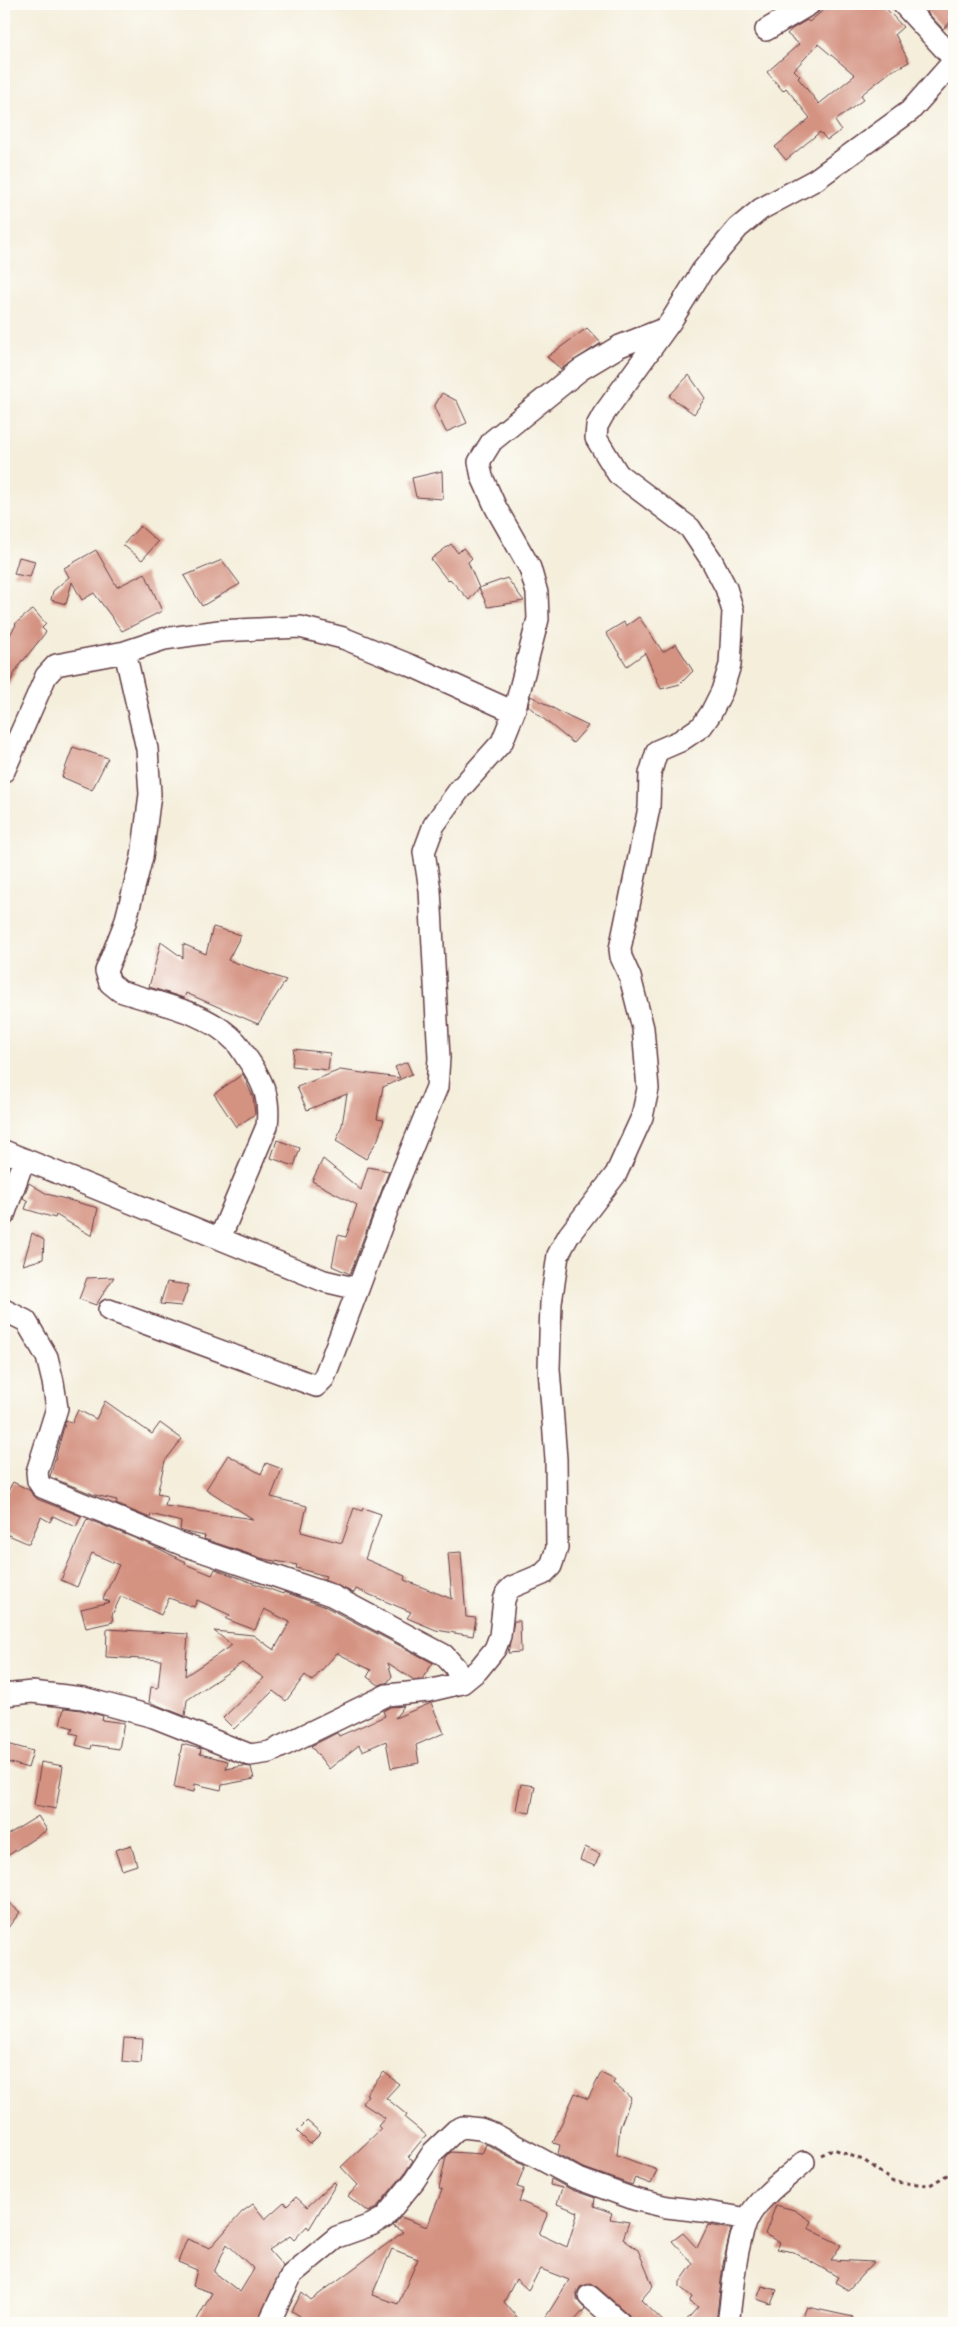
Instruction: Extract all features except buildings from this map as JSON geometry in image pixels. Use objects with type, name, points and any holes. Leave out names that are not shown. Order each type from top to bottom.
[{"type":"street","points":[[766,30],[810,4]]},
{"type":"street","points":[[4,1695],[32,1692],[83,1698],[154,1717],[250,1755],[270,1752],[387,1695],[428,1691],[462,1683],[478,1670],[495,1649],[500,1636],[504,1600],[507,1592],[512,1587],[543,1574],[551,1566],[557,1548],[556,1459],[549,1369],[551,1303],[558,1255],[569,1235],[616,1174],[642,1117],[648,1089],[643,1028],[620,949],[649,808],[650,774],[657,751],[680,741],[702,726],[722,691],[730,665],[733,611],[726,588],[712,561],[690,528],[618,474],[596,438],[597,426],[666,328],[702,270],[738,228],[761,209],[815,180],[910,111],[954,60],[903,4]]},
{"type":"street","points":[[110,1310],[316,1386],[324,1378],[395,1189],[437,1087],[439,1058],[430,890],[424,852],[434,825],[460,789],[502,742],[514,712],[538,619],[537,593],[530,568],[496,508],[482,477],[479,462],[492,440],[580,370],[620,346],[666,328]]},
{"type":"street","points":[[4,771],[46,676],[56,665],[125,652],[164,638],[219,631],[300,627],[343,638],[412,666],[514,712]]},
{"type":"street","points":[[125,652],[147,749],[150,794],[142,857],[125,923],[106,971],[110,983],[120,991],[202,1018],[219,1027],[236,1042],[259,1077],[269,1106],[267,1126],[220,1238]]},
{"type":"street","points":[[4,1151],[324,1281],[358,1289]]},
{"type":"street","points":[[4,1215],[24,1159]]},
{"type":"street","points":[[4,1310],[26,1321],[47,1357],[53,1382],[57,1408],[37,1472],[38,1481],[42,1487],[182,1544],[331,1595],[444,1655],[455,1666],[462,1683]]},
{"type":"street","points":[[269,2323],[292,2274],[337,2237],[371,2225],[384,2218],[414,2181],[433,2152],[456,2130],[463,2127],[480,2128],[576,2178],[634,2199],[667,2207],[748,2219]]},
{"type":"street","points":[[728,2323],[741,2239],[748,2219],[761,2201],[804,2162]]},
{"type":"street","points":[[589,2296],[620,2323]]},
{"type":"path","points":[[804,2162],[834,2149],[865,2161],[893,2182],[930,2185],[954,2171]]}]
